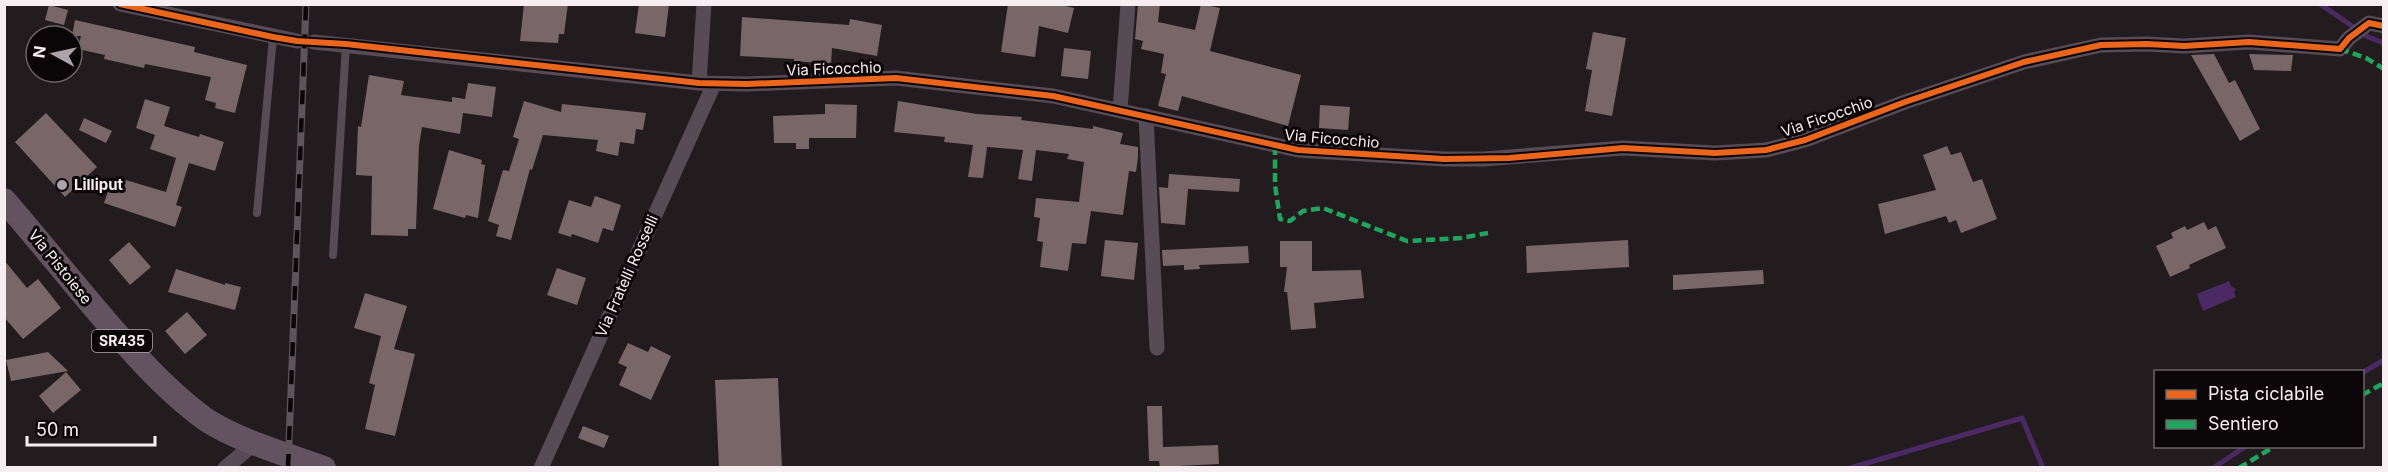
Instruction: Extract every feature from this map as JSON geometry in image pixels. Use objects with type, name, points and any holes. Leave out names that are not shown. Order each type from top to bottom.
[{"type":"main road","name":"Via Pistoiese","points":[[4,201],[47,249],[108,326],[172,393],[207,420],[255,443],[324,468]]},
{"type":"street","points":[[120,4],[297,41]]},
{"type":"street","points":[[704,4],[706,83]]},
{"type":"street","points":[[1120,110],[1128,4]]},
{"type":"street","name":"Via Ficocchio","points":[[314,42],[706,83],[896,78],[1053,96],[1284,148],[1322,153],[1444,159],[1509,158],[1623,148],[1698,152],[1766,150],[1805,140],[1905,102],[2024,62],[2101,45],[2184,46],[2249,42],[2340,49],[2349,38],[2369,23],[2384,26]]},
{"type":"street","name":"Via Fratelli Rosselli","points":[[542,468],[706,83]]},
{"type":"street","points":[[1146,116],[1157,348]]},
{"type":"street","points":[[225,468],[255,443]]},
{"type":"lane","points":[[257,213],[273,37]]},
{"type":"lane","points":[[333,255],[346,44]]},
{"type":"shaded area","points":[[2229,281],[2236,289],[2234,292],[2236,297],[2203,311],[2197,294]]},
{"type":"building","points":[[524,4],[568,4],[564,34],[559,34],[558,43],[520,41]]},
{"type":"building","points":[[639,4],[669,4],[665,37],[635,33]]},
{"type":"building","points":[[1008,4],[1057,4],[1074,8],[1068,33],[1039,26],[1035,57],[1001,52]]},
{"type":"building","points":[[1138,4],[1160,4],[1158,22],[1195,30],[1201,4],[1220,8],[1210,51],[1301,75],[1288,126],[1182,96],[1178,111],[1158,106],[1166,74],[1161,73],[1164,54],[1141,49],[1143,41],[1135,39]]},
{"type":"building","points":[[49,5],[68,10],[64,24],[45,20]]},
{"type":"building","points":[[742,17],[849,25],[850,19],[882,25],[877,56],[832,48],[831,64],[740,56]]},
{"type":"building","points":[[75,20],[195,47],[194,52],[247,65],[235,113],[215,108],[216,103],[205,100],[211,77],[145,64],[144,68],[104,59],[105,55],[84,50],[84,24],[74,24]]},
{"type":"building","points":[[1593,32],[1626,38],[1612,116],[1585,111],[1592,70],[1586,69]]},
{"type":"building","points":[[1064,48],[1091,51],[1088,79],[1061,76]]},
{"type":"building","points":[[2214,54],[2229,83],[2235,80],[2260,129],[2240,141],[2191,55]]},
{"type":"building","points":[[2249,54],[2293,55],[2291,71],[2254,70]]},
{"type":"building","points":[[369,75],[404,81],[401,95],[452,102],[452,97],[465,99],[468,83],[496,87],[492,117],[463,113],[460,134],[422,127],[419,145],[416,229],[408,229],[408,236],[371,235],[372,176],[356,175],[358,126],[361,127]]},
{"type":"building","points":[[145,99],[170,107],[164,126],[224,142],[215,171],[189,163],[176,205],[182,207],[175,227],[104,203],[111,183],[116,188],[119,178],[166,192],[176,158],[150,149],[155,135],[136,128]]},
{"type":"building","points":[[524,101],[561,112],[562,104],[646,113],[643,130],[636,129],[634,144],[620,142],[618,156],[596,151],[598,140],[543,135],[532,170],[530,169],[511,240],[496,236],[499,225],[488,221],[503,170],[509,171],[519,139],[513,137]]},
{"type":"building","points":[[898,101],[977,114],[1022,117],[1021,120],[1093,129],[1093,126],[1123,133],[1120,144],[1138,147],[1138,157],[1136,172],[1129,171],[1123,215],[1091,211],[1086,244],[1072,243],[1068,271],[1040,267],[1043,242],[1037,241],[1040,218],[1034,217],[1036,198],[1079,202],[1084,162],[1067,159],[1069,154],[1036,150],[1032,181],[1018,179],[1023,150],[987,147],[983,178],[968,177],[973,145],[944,142],[945,137],[894,132]]},
{"type":"building","points":[[825,104],[857,105],[856,138],[809,138],[809,149],[796,149],[796,143],[774,143],[773,116],[825,114]]},
{"type":"building","points":[[1320,105],[1350,107],[1348,130],[1319,128]]},
{"type":"building","points":[[46,113],[97,167],[65,197],[15,142]]},
{"type":"building","points":[[84,118],[112,131],[106,143],[79,130]]},
{"type":"building","points":[[1947,146],[1951,155],[1961,152],[1973,182],[1982,179],[1997,219],[1961,233],[1956,220],[1949,223],[1946,216],[1885,234],[1878,204],[1936,190],[1923,155]]},
{"type":"building","points":[[449,150],[482,160],[481,164],[485,165],[478,218],[466,215],[465,218],[433,209]]},
{"type":"building","points":[[1169,174],[1240,179],[1239,192],[1188,189],[1185,225],[1161,223],[1159,187],[1168,188]]},
{"type":"building","points":[[595,196],[621,205],[613,231],[603,228],[598,243],[572,234],[571,237],[558,233],[569,200],[591,207]]},
{"type":"building","points":[[2204,222],[2208,230],[2216,226],[2226,248],[2189,265],[2190,268],[2170,277],[2156,246],[2173,238],[2171,233],[2185,226],[2187,230]]},
{"type":"building","points":[[1105,240],[1138,243],[1134,280],[1101,276]]},
{"type":"building","points":[[1628,240],[1629,267],[1527,273],[1526,246]]},
{"type":"building","points":[[1280,241],[1312,241],[1312,271],[1361,270],[1364,298],[1314,303],[1316,328],[1291,330],[1287,292],[1284,292],[1287,267],[1280,267]]},
{"type":"building","points":[[129,242],[151,267],[130,285],[109,260]]},
{"type":"building","points":[[1248,246],[1249,263],[1199,265],[1200,269],[1184,270],[1184,265],[1163,266],[1162,250]]},
{"type":"building","points":[[4,260],[27,288],[38,279],[61,308],[23,339],[4,317]]},
{"type":"building","points":[[557,268],[586,278],[577,305],[547,295]]},
{"type":"building","points":[[176,269],[225,285],[225,283],[241,287],[235,310],[168,292]]},
{"type":"building","points":[[1763,270],[1764,284],[1673,290],[1673,275]]},
{"type":"building","points":[[365,293],[407,306],[394,349],[415,354],[395,436],[365,429],[375,385],[369,383],[381,336],[354,328]]},
{"type":"building","points":[[187,312],[207,335],[185,354],[165,331]]},
{"type":"building","points":[[628,343],[648,352],[651,346],[671,356],[651,400],[619,385],[627,367],[618,363]]},
{"type":"building","points":[[48,352],[68,371],[11,381],[6,360]]},
{"type":"building","points":[[66,372],[81,390],[53,413],[39,396]]},
{"type":"building","points":[[778,378],[782,468],[719,468],[715,380]]},
{"type":"building","points":[[1147,406],[1162,406],[1163,447],[1218,445],[1219,464],[1160,467],[1159,461],[1149,461]]},
{"type":"building","points":[[583,426],[609,436],[604,448],[578,438]]},
{"type":"waterway","points":[[2320,4],[2368,37],[2384,43]]},
{"type":"waterway","points":[[2364,372],[2384,360]]},
{"type":"waterway","points":[[1850,468],[2022,418],[2043,468]]},
{"type":"waterway","points":[[2213,468],[2243,448]]},
{"type":"railway","points":[[288,468],[306,4]]},
{"type":"marked path","points":[[2340,49],[2366,58],[2384,69]]},
{"type":"marked path","points":[[1275,146],[1275,185],[1280,219],[1290,221],[1303,211],[1323,208],[1407,241],[1461,238],[1488,233]]},
{"type":"marked path","points":[[2364,394],[2384,383]]},
{"type":"marked path","points":[[2239,468],[2272,448]]},
{"type":"cycle path","points":[[120,4],[297,41],[346,44],[699,83],[747,84],[896,78],[1053,96],[1298,150],[1444,159],[1509,158],[1623,148],[1715,153],[1766,150],[1805,140],[1905,102],[2024,62],[2101,45],[2184,46],[2249,42],[2340,49],[2349,38],[2369,23],[2384,26]]},
{"type":"place","name":"Lilliput","points":[[62,185]]}]
